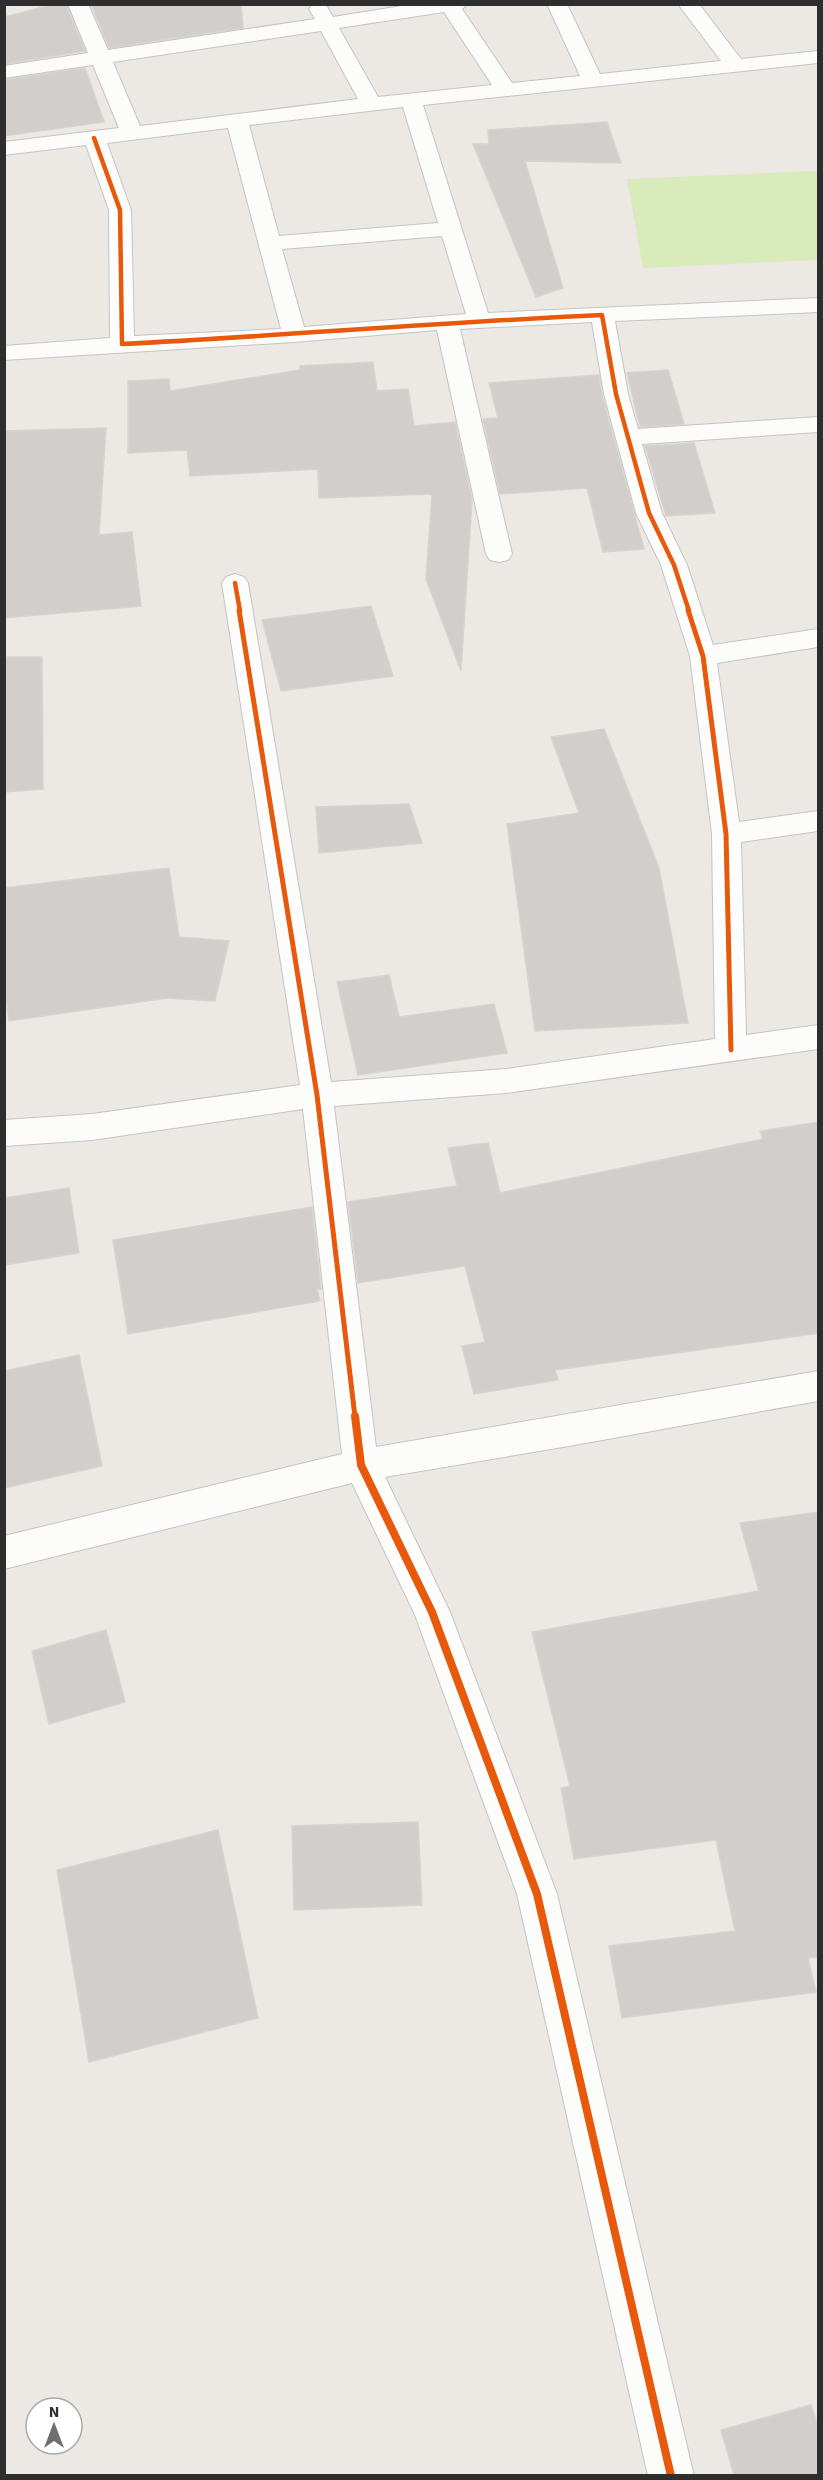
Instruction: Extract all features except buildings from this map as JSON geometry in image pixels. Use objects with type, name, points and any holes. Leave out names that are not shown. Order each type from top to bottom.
[{"type":"street","points":[[78,4],[132,133]]},
{"type":"street","points":[[317,4],[370,104]]},
{"type":"street","points":[[557,4],[592,81]]},
{"type":"street","points":[[688,4],[736,66]]},
{"type":"street","points":[[4,72],[328,26],[452,5],[506,90]]},
{"type":"street","points":[[4,148],[370,104],[819,57]]},
{"type":"street","points":[[411,100],[479,320]]},
{"type":"street","points":[[237,120],[294,335]]},
{"type":"street","points":[[94,138],[120,210],[122,344]]},
{"type":"street","points":[[270,243],[451,230]]},
{"type":"street","points":[[4,353],[294,335],[479,320],[819,305]]},
{"type":"street","points":[[602,315],[616,394],[649,513],[674,565],[703,656],[726,834],[731,1050]]},
{"type":"street","points":[[447,322],[499,554]]},
{"type":"street","points":[[629,436],[819,424]]},
{"type":"street","points":[[235,583],[317,1095],[361,1465],[432,1612],[537,1894],[670,2475]]},
{"type":"street","points":[[703,656],[819,638]]},
{"type":"street","points":[[726,834],[819,821]]},
{"type":"street","points":[[4,1133],[92,1127],[317,1095],[506,1081],[819,1037]]},
{"type":"street","points":[[4,1553],[361,1465],[569,1431],[819,1386]]},
{"type":"green space","points":[[818,171],[818,260],[643,268],[627,179]]},
{"type":"cycle path","points":[[94,138],[120,210],[122,344],[294,335],[479,320],[602,315],[616,394],[649,513],[674,565],[703,656],[726,834],[731,1050]]},
{"type":"cycle path","points":[[235,583],[317,1095],[361,1465],[432,1612],[537,1894],[671,2476]]}]
